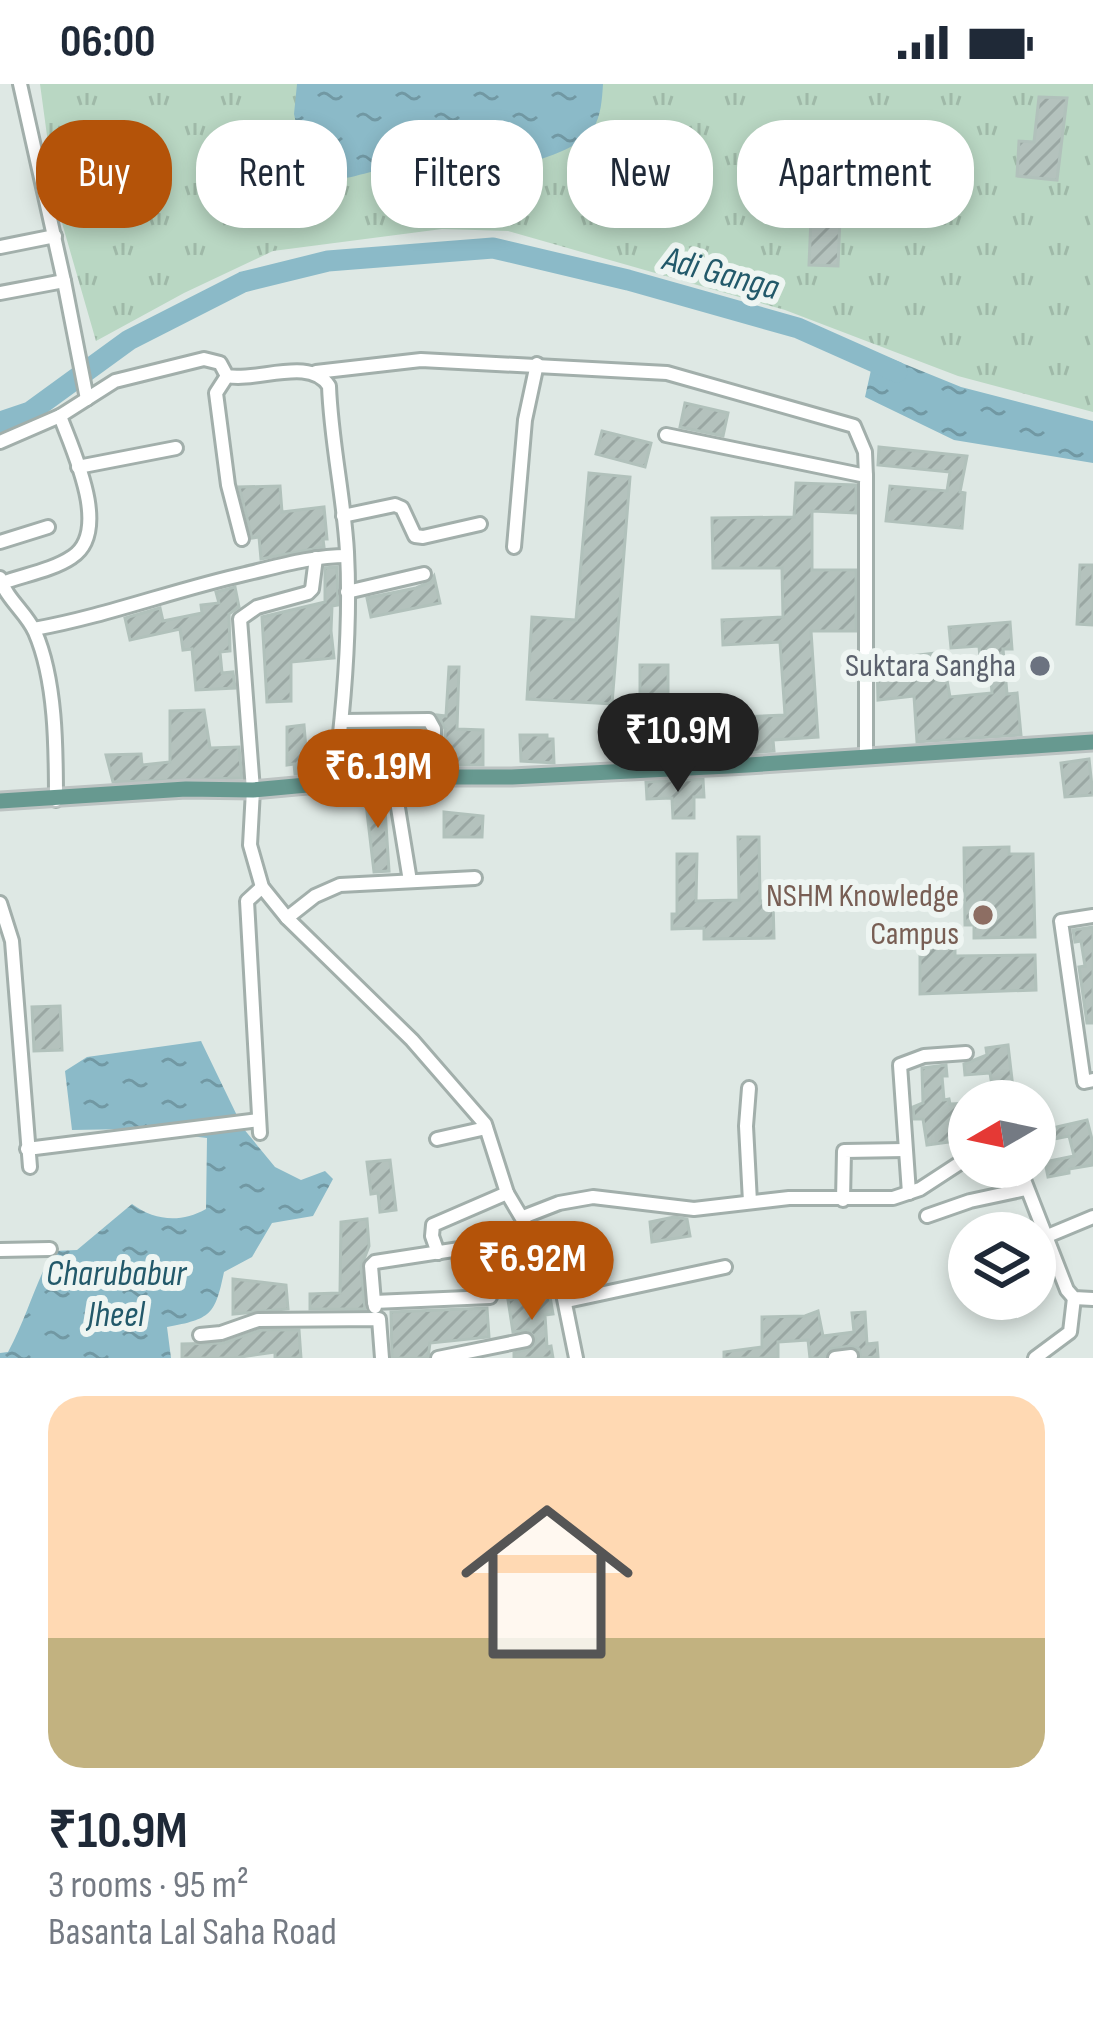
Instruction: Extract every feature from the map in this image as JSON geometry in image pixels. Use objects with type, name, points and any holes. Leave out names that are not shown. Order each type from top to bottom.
[{"type":"main road","points":[[0,801],[254,790],[393,777],[512,777],[866,758],[1093,742]]},
{"type":"street","points":[[20,84],[85,397]]},
{"type":"street","points":[[0,247],[55,236]]},
{"type":"street","points":[[0,292],[64,281]]},
{"type":"street","points":[[0,442],[63,415],[115,381],[189,360],[214,360],[227,376]]},
{"type":"street","points":[[227,376],[251,379],[421,360],[668,373],[854,426],[865,452],[866,476],[866,758]]},
{"type":"street","points":[[514,547],[525,420],[537,364]]},
{"type":"street","points":[[316,372],[329,386],[347,556],[342,721],[334,784]]},
{"type":"street","points":[[227,376],[216,393],[228,485],[242,539]]},
{"type":"street","points":[[56,800],[56,736],[34,629],[5,594],[1,581],[78,551],[90,513],[63,415]]},
{"type":"street","points":[[666,435],[866,476]]},
{"type":"street","points":[[78,467],[176,448]]},
{"type":"street","points":[[343,516],[394,505],[402,508],[415,536],[423,537],[480,524]]},
{"type":"street","points":[[0,542],[48,527]]},
{"type":"street","points":[[34,629],[212,580],[347,556]]},
{"type":"street","points":[[316,558],[308,593],[257,607],[240,619],[254,790],[250,845],[262,886],[287,918],[457,1088],[486,1128],[507,1193],[533,1232],[567,1301],[577,1358]]},
{"type":"street","points":[[347,592],[424,574]]},
{"type":"street","points":[[342,721],[429,720],[434,729],[434,777]]},
{"type":"street","points":[[393,777],[410,880]]},
{"type":"street","points":[[224,790],[242,803],[252,829]]},
{"type":"street","points":[[287,918],[315,896],[340,885],[475,878]]},
{"type":"street","points":[[27,1149],[260,1126],[248,901],[262,886]]},
{"type":"street","points":[[0,903],[12,941],[30,1167]]},
{"type":"street","points":[[1093,916],[1061,921],[1084,1082],[1093,1080]]},
{"type":"street","points":[[909,1193],[900,1065],[907,1059],[966,1053]]},
{"type":"street","points":[[749,1088],[750,1202]]},
{"type":"street","points":[[437,1139],[486,1128]]},
{"type":"street","points":[[843,1200],[844,1150],[905,1150]]},
{"type":"street","points":[[524,1217],[559,1203],[593,1197],[685,1209],[893,1198],[948,1172]]},
{"type":"street","points":[[927,1216],[1026,1189],[1035,1212]]},
{"type":"street","points":[[438,1253],[433,1226],[507,1193]]},
{"type":"street","points":[[1056,1232],[1093,1217]]},
{"type":"street","points":[[382,1358],[370,1266],[533,1232]]},
{"type":"street","points":[[0,1250],[50,1249]]},
{"type":"street","points":[[1035,1358],[1070,1332],[1074,1298],[1056,1260]]},
{"type":"street","points":[[567,1301],[725,1267]]},
{"type":"street","points":[[374,1302],[490,1297]]},
{"type":"street","points":[[1074,1298],[1093,1299]]},
{"type":"street","points":[[200,1335],[257,1320],[379,1319]]},
{"type":"street","points":[[438,1358],[526,1340]]},
{"type":"street","points":[[835,1358],[851,1355]]},
{"type":"green space","points":[[40,84],[1093,84],[1093,412],[958,376],[785,310],[508,231],[442,229],[273,251],[96,341],[63,228],[172,228],[172,120],[45,120]]},
{"type":"water","points":[[297,84],[603,84],[596,120],[567,120],[567,149],[553,155],[543,158],[543,120],[371,120],[371,172],[347,177],[347,120],[295,120]]},
{"type":"water","points":[[875,352],[961,387],[1093,421],[1093,463],[954,440],[865,397]]},
{"type":"water","name":"Charubabur Jheel","points":[[201,1041],[243,1128],[275,1167],[301,1180],[325,1171],[333,1179],[313,1216],[272,1223],[252,1257],[224,1272],[209,1313],[167,1327],[171,1358],[0,1358],[14,1340],[53,1251],[77,1250],[132,1204],[168,1218],[206,1209],[207,1138],[132,1129],[72,1130],[65,1071],[87,1057]]},
{"type":"building","points":[[1039,97],[1067,98],[1057,180],[1017,176],[1019,141],[1034,142]]},
{"type":"building","points":[[811,228],[840,228],[838,266],[809,265]]},
{"type":"building","points":[[685,403],[728,413],[723,436],[680,427]]},
{"type":"building","points":[[602,431],[651,443],[645,467],[596,454]]},
{"type":"building","points":[[879,447],[967,456],[960,492],[965,493],[962,528],[886,521],[890,486],[947,491],[950,472],[878,465]]},
{"type":"building","points":[[589,473],[630,477],[612,704],[527,699],[532,617],[576,620]]},
{"type":"building","points":[[796,483],[856,485],[856,513],[812,511],[812,570],[856,570],[856,631],[811,631],[818,737],[773,740],[774,751],[714,755],[713,744],[701,745],[698,711],[741,706],[741,717],[785,715],[780,642],[723,645],[722,620],[783,617],[782,568],[713,568],[712,518],[794,517]]},
{"type":"building","points":[[280,486],[282,512],[324,507],[327,539],[323,539],[324,547],[261,559],[259,537],[252,538],[239,487]]},
{"type":"building","points":[[1080,565],[1093,565],[1093,625],[1077,624]]},
{"type":"building","points":[[337,567],[338,605],[332,606],[331,631],[334,658],[291,662],[291,701],[267,702],[262,617],[325,602],[325,568]]},
{"type":"building","points":[[434,576],[440,603],[371,617],[367,598],[416,588]]},
{"type":"building","points":[[235,587],[239,607],[229,614],[230,651],[220,652],[222,673],[233,672],[235,688],[196,690],[192,649],[183,650],[180,629],[130,640],[125,618],[160,608],[163,621],[202,613],[201,605],[219,603],[216,592]]},
{"type":"building","points":[[1010,622],[1012,649],[1003,649],[1007,694],[1017,693],[1021,735],[917,742],[914,696],[878,700],[877,660],[936,653],[939,682],[947,680],[950,697],[992,693],[990,668],[981,669],[979,646],[951,648],[949,627]]},
{"type":"building","points":[[640,665],[668,665],[668,757],[640,758]]},
{"type":"building","points":[[449,667],[459,667],[457,729],[483,730],[483,765],[445,765],[445,729],[438,715],[446,716]]},
{"type":"building","points":[[204,710],[210,748],[239,747],[242,778],[113,782],[106,755],[141,754],[142,765],[170,762],[170,711]]},
{"type":"building","points":[[304,725],[308,773],[295,774],[294,764],[287,765],[287,727]]},
{"type":"building","points":[[408,731],[423,731],[421,754],[393,750],[391,765],[375,763],[377,737],[407,740]]},
{"type":"building","points":[[520,735],[553,739],[554,763],[521,761]]},
{"type":"building","points":[[1089,759],[1093,795],[1065,797],[1061,763]]},
{"type":"building","points":[[703,779],[704,797],[694,797],[694,818],[673,818],[672,798],[647,799],[646,782]]},
{"type":"building","points":[[384,793],[389,871],[374,872],[365,795]]},
{"type":"building","points":[[444,812],[483,816],[482,837],[444,837]]},
{"type":"building","points":[[738,837],[759,837],[760,901],[773,901],[774,938],[704,939],[704,928],[672,929],[672,914],[677,914],[677,854],[697,854],[696,901],[739,900]]},
{"type":"building","points":[[1009,847],[1009,854],[1033,854],[1035,937],[974,938],[974,925],[965,925],[964,848]]},
{"type":"building","points":[[1093,927],[1093,1023],[1087,1023],[1079,967],[1085,966],[1081,941],[1075,942],[1073,930]]},
{"type":"building","points":[[920,929],[955,929],[955,956],[1035,955],[1036,990],[920,994]]},
{"type":"building","points":[[60,1006],[62,1050],[34,1051],[32,1007]]},
{"type":"building","points":[[1008,1045],[1012,1080],[991,1080],[990,1073],[965,1075],[964,1064],[987,1055],[986,1048]]},
{"type":"building","points":[[946,1065],[947,1076],[942,1076],[944,1100],[948,1099],[948,1142],[927,1145],[923,1119],[914,1119],[913,1107],[923,1103],[922,1068]]},
{"type":"building","points":[[1087,1120],[1093,1165],[1056,1175],[1056,1160],[1074,1156],[1069,1136],[1056,1139],[1056,1127]]},
{"type":"building","points":[[390,1160],[396,1210],[380,1212],[378,1193],[371,1194],[367,1162]]},
{"type":"building","points":[[367,1219],[369,1246],[361,1267],[365,1309],[310,1309],[310,1294],[340,1293],[341,1222]]},
{"type":"building","points":[[687,1219],[690,1236],[652,1242],[650,1222]]},
{"type":"building","points":[[493,1254],[502,1290],[474,1287],[468,1258]]},
{"type":"building","points":[[233,1279],[286,1285],[288,1309],[233,1314]]},
{"type":"building","points":[[549,1291],[553,1314],[545,1315],[547,1347],[551,1346],[553,1358],[514,1358],[514,1353],[532,1348],[536,1339],[528,1330],[513,1332],[508,1300]]},
{"type":"building","points":[[487,1308],[489,1337],[430,1343],[428,1358],[392,1358],[391,1312]]},
{"type":"building","points":[[818,1311],[823,1336],[854,1332],[852,1313],[865,1312],[867,1344],[877,1343],[878,1357],[861,1358],[859,1349],[850,1346],[830,1349],[825,1358],[810,1358],[808,1340],[778,1342],[778,1358],[724,1358],[724,1352],[762,1347],[762,1317]]},
{"type":"building","points":[[260,1330],[299,1330],[301,1358],[275,1358],[275,1352],[182,1358],[182,1344],[223,1343]]},
{"type":"waterway","name":"Adi Ganga","points":[[0,422],[30,412],[129,340],[243,282],[328,261],[493,248],[798,328],[897,372]]},
{"type":"place","name":"Suktara Sangha","points":[[1040,666]]},
{"type":"place","name":"NSHM Knowledge Campus","points":[[983,915]]}]
